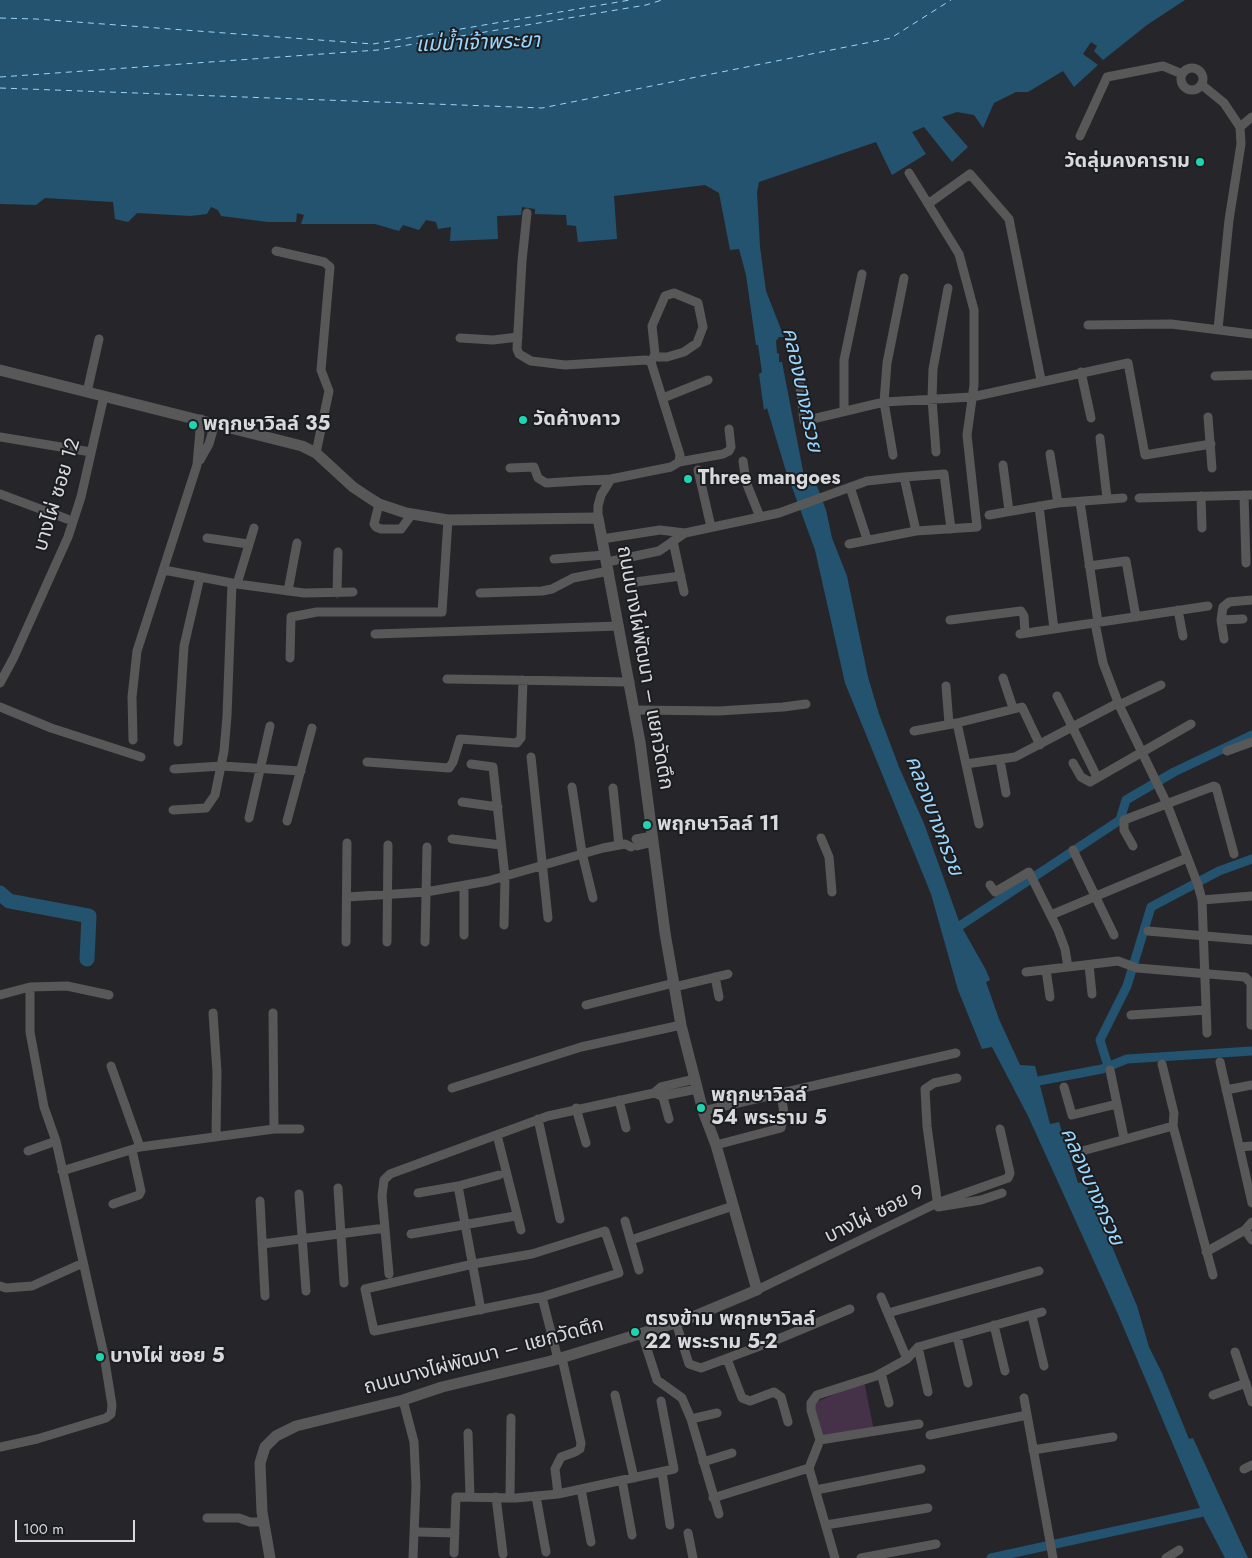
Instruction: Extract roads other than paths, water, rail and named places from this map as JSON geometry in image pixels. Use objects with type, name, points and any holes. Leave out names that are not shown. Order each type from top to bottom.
[{"type":"street","points":[[1080,136],[1107,77],[1163,66],[1182,74]]},
{"type":"street","points":[[1196,68],[1203,75],[1202,85],[1198,89],[1187,89],[1182,85],[1182,74],[1186,70],[1196,68]]},
{"type":"street","points":[[1202,85],[1224,103],[1240,127],[1240,144],[1229,220],[1218,329]]},
{"type":"street","points":[[1240,127],[1252,116]]},
{"type":"street","points":[[849,544],[916,531],[977,527],[967,435],[972,397],[974,310],[959,254],[909,173]]},
{"type":"street","points":[[928,204],[970,174],[1009,218],[1041,380]]},
{"type":"street","points":[[527,213],[517,349],[519,354],[531,361],[564,365],[646,360],[653,359],[667,357],[684,352],[697,344],[703,327],[698,303],[674,293],[665,296],[652,326],[653,359],[680,455],[679,462]]},
{"type":"street","points":[[276,251],[324,262],[330,267],[321,370],[329,390],[316,453]]},
{"type":"street","points":[[844,411],[844,360],[862,274]]},
{"type":"street","points":[[893,454],[884,402],[887,363],[904,278]]},
{"type":"street","points":[[936,452],[932,399],[933,369],[948,288]]},
{"type":"street","points":[[1088,325],[1171,324],[1252,334]]},
{"type":"street","points":[[460,338],[492,340],[518,337]]},
{"type":"street","points":[[87,392],[100,339]]},
{"type":"street","points":[[798,369],[804,421],[884,402],[972,397],[1128,362],[1145,455],[1211,444]]},
{"type":"street","points":[[0,370],[201,419],[302,446],[316,453],[353,487],[379,504],[412,514],[448,520],[598,518],[598,506],[601,495],[611,479]]},
{"type":"street","points":[[1081,372],[1091,418]]},
{"type":"street","points":[[1215,376],[1252,375]]},
{"type":"street","points":[[663,398],[708,380]]},
{"type":"street","name":"บางไผ่ ซอย 12","points":[[0,683],[68,537],[104,396]]},
{"type":"street","points":[[1208,417],[1212,468]]},
{"type":"street","points":[[197,465],[201,419]]},
{"type":"street","points":[[132,740],[133,671],[144,626],[197,465],[208,444],[215,423]]},
{"type":"street","points":[[510,468],[534,467],[538,478],[546,483],[611,479],[671,467],[679,462],[729,451],[731,447],[730,429]]},
{"type":"street","points":[[0,437],[91,452]]},
{"type":"street","points":[[1100,438],[1107,498]]},
{"type":"street","points":[[1050,454],[1058,503]]},
{"type":"street","points":[[743,461],[746,482],[760,517]]},
{"type":"street","points":[[1003,465],[1009,510]]},
{"type":"street","points":[[698,470],[711,527]]},
{"type":"street","points":[[602,539],[660,530],[684,533],[781,512],[867,482],[904,476],[944,474],[951,529]]},
{"type":"street","points":[[904,476],[916,531]]},
{"type":"street","points":[[850,487],[867,539]]},
{"type":"street","points":[[0,494],[67,519]]},
{"type":"street","points":[[1139,498],[1248,495],[1246,563]]},
{"type":"street","points":[[1201,496],[1202,528]]},
{"type":"street","points":[[989,515],[1058,503],[1123,498]]},
{"type":"street","points":[[1080,502],[1103,663],[1118,704],[1167,804],[1195,875],[1202,900],[1207,1033]]},
{"type":"street","points":[[379,504],[374,524],[380,529],[402,529],[412,514]]},
{"type":"street","points":[[1039,506],[1054,629]]},
{"type":"street","name":"ถนนบางไผ่พัฒนา – แยกวัดตึก","points":[[270,1558],[264,1522],[260,1463],[265,1447],[276,1436],[296,1426],[403,1400],[442,1387],[560,1359],[676,1323],[757,1290],[716,1145],[703,1111],[682,1025],[674,985],[630,682],[598,518]]},
{"type":"street","points":[[290,658],[292,616],[317,612],[442,612],[448,520]]},
{"type":"street","points":[[173,810],[209,806],[215,795],[222,766],[227,716],[234,584],[254,528]]},
{"type":"street","points":[[480,593],[547,590],[607,563],[659,551],[684,533]]},
{"type":"street","points":[[207,538],[248,544]]},
{"type":"street","points":[[673,541],[684,592]]},
{"type":"street","points":[[288,591],[297,543]]},
{"type":"street","points":[[336,593],[338,552]]},
{"type":"street","points":[[554,559],[607,563]]},
{"type":"street","points":[[1089,566],[1126,561],[1136,617]]},
{"type":"street","points":[[164,570],[234,584],[288,591],[353,592]]},
{"type":"street","points":[[635,582],[681,576]]},
{"type":"street","points":[[178,742],[184,646],[200,577]]},
{"type":"street","points":[[1224,639],[1221,620],[1222,610],[1226,604],[1252,600]]},
{"type":"street","points":[[950,620],[1021,612],[1024,616],[1023,634],[1208,606]]},
{"type":"street","points":[[1178,610],[1183,636]]},
{"type":"street","points":[[1221,620],[1243,618]]},
{"type":"street","points":[[375,634],[619,626]]},
{"type":"street","points":[[1003,678],[1014,708]]},
{"type":"street","points":[[447,679],[630,682]]},
{"type":"street","points":[[366,762],[449,768],[454,762],[458,741],[462,738],[516,743],[521,738],[523,680]]},
{"type":"street","points":[[966,764],[1015,757],[1118,704],[1161,685]]},
{"type":"street","points":[[946,686],[953,724],[966,764],[979,824]]},
{"type":"street","points":[[1057,696],[1097,777]]},
{"type":"street","points":[[634,710],[719,711],[783,708],[806,704]]},
{"type":"street","points":[[0,707],[52,728],[141,757]]},
{"type":"street","points":[[914,731],[953,724],[1019,707],[1024,710],[1040,745]]},
{"type":"street","points":[[1073,762],[1084,780],[1090,782],[1190,724]]},
{"type":"street","points":[[248,818],[270,726]]},
{"type":"street","points":[[287,821],[312,728]]},
{"type":"street","points":[[1227,751],[1252,742]]},
{"type":"street","points":[[531,758],[548,918]]},
{"type":"street","points":[[1000,760],[1006,793]]},
{"type":"street","points":[[471,764],[492,763],[505,876],[504,926]]},
{"type":"street","points":[[174,769],[222,766],[301,771]]},
{"type":"street","points":[[1133,846],[1124,830],[1124,820],[1215,786],[1234,854]]},
{"type":"street","points":[[572,787],[582,853],[593,898]]},
{"type":"street","points":[[613,788],[630,844]]},
{"type":"street","points":[[462,802],[498,807]]},
{"type":"street","points":[[821,838],[828,857],[832,892]]},
{"type":"street","points":[[452,839],[501,845]]},
{"type":"street","points":[[347,897],[387,896],[464,886],[543,866],[582,853],[653,839]]},
{"type":"street","points":[[346,942],[347,843]]},
{"type":"street","points":[[387,942],[388,845]]},
{"type":"street","points":[[425,942],[427,847]]},
{"type":"street","points":[[1073,850],[1114,935]]},
{"type":"street","points":[[1051,916],[1187,858]]},
{"type":"street","points":[[990,885],[995,892],[1030,874],[1063,942],[1068,967]]},
{"type":"street","points":[[464,886],[464,935]]},
{"type":"street","points":[[1202,900],[1252,896]]},
{"type":"street","points":[[1148,931],[1252,940]]},
{"type":"street","points":[[1026,972],[1118,961],[1129,965],[1205,973],[1248,980],[1251,983],[1251,1025]]},
{"type":"street","points":[[1089,965],[1092,994]]},
{"type":"street","points":[[1046,970],[1050,997]]},
{"type":"street","points":[[586,1004],[728,974]]},
{"type":"street","points":[[715,977],[719,997]]},
{"type":"street","points":[[0,995],[30,987],[67,986],[109,995]]},
{"type":"street","points":[[0,1447],[37,1439],[106,1418],[111,1414],[112,1405],[104,1355],[56,1142],[44,1107],[30,1032],[30,987]]},
{"type":"street","points":[[1131,1015],[1206,1010]]},
{"type":"street","points":[[213,1013],[216,1072],[216,1137]]},
{"type":"street","points":[[274,1013],[274,1129]]},
{"type":"street","points":[[452,1088],[581,1047],[682,1025]]},
{"type":"street","points":[[703,1111],[956,1053]]},
{"type":"street","points":[[1220,1062],[1250,1183],[1252,1203]]},
{"type":"street","points":[[1162,1064],[1174,1113],[1173,1126],[1213,1274]]},
{"type":"street","points":[[111,1066],[136,1148],[141,1191],[139,1195],[113,1204]]},
{"type":"street","points":[[1110,1070],[1124,1138]]},
{"type":"street","points":[[957,1078],[934,1083],[925,1089],[927,1126],[937,1203],[939,1208],[945,1208],[1002,1193]]},
{"type":"street","points":[[389,1274],[382,1196],[386,1177],[538,1119],[576,1108],[696,1084]]},
{"type":"street","points":[[1226,1090],[1252,1085]]},
{"type":"street","points":[[1064,1087],[1072,1115],[1117,1104]]},
{"type":"street","points":[[659,1092],[669,1119]]},
{"type":"street","points":[[716,1145],[781,1128],[784,1113],[781,1094]]},
{"type":"street","points":[[620,1100],[626,1128]]},
{"type":"street","points":[[576,1108],[586,1142]]},
{"type":"street","points":[[538,1119],[560,1219]]},
{"type":"street","points":[[1075,1153],[1173,1126]]},
{"type":"street","points":[[62,1171],[136,1148],[274,1129],[300,1129]]},
{"type":"street","name":"บางไผ่ ซอย 9","points":[[757,1290],[937,1203],[1010,1175],[1000,1129]]},
{"type":"street","points":[[497,1135],[521,1230]]},
{"type":"street","points":[[28,1151],[56,1142]]},
{"type":"street","points":[[1240,1148],[1252,1146]]},
{"type":"street","points":[[418,1193],[458,1186],[499,1175]]},
{"type":"street","points":[[458,1186],[481,1310]]},
{"type":"street","points":[[338,1188],[344,1283]]},
{"type":"street","points":[[299,1194],[306,1291]]},
{"type":"street","points":[[260,1201],[265,1296]]},
{"type":"street","points":[[631,1240],[733,1206]]},
{"type":"street","points":[[411,1234],[514,1216]]},
{"type":"street","points":[[625,1221],[639,1270]]},
{"type":"street","points":[[1206,1252],[1245,1230],[1252,1222]]},
{"type":"street","points":[[262,1244],[385,1228]]},
{"type":"street","points":[[605,1230],[619,1273],[542,1297],[374,1331],[365,1289],[473,1264],[532,1254],[605,1230]]},
{"type":"street","points":[[1245,1230],[1252,1240]]},
{"type":"street","points":[[0,1286],[32,1286],[83,1263]]},
{"type":"street","points":[[888,1312],[1038,1271]]},
{"type":"street","points":[[542,1297],[581,1443],[580,1449],[561,1457],[555,1469],[558,1494]]},
{"type":"street","points":[[881,1297],[907,1359]]},
{"type":"street","points":[[676,1323],[689,1364],[701,1368],[850,1309]]},
{"type":"street","points":[[835,1558],[809,1468],[820,1440],[811,1410],[811,1402],[817,1395],[864,1381],[881,1373],[907,1359],[918,1347],[1042,1312]]},
{"type":"street","points":[[1032,1316],[1044,1366]]},
{"type":"street","points":[[994,1325],[1005,1371]]},
{"type":"street","points":[[642,1334],[657,1380],[682,1398],[692,1419],[719,1514]]},
{"type":"street","points":[[957,1336],[968,1383]]},
{"type":"street","points":[[918,1347],[928,1392]]},
{"type":"street","points":[[1235,1352],[1252,1402]]},
{"type":"street","points":[[727,1359],[742,1398],[750,1401],[774,1392],[781,1397],[788,1422]]},
{"type":"street","points":[[881,1373],[889,1402]]},
{"type":"street","points":[[1213,1394],[1246,1384]]},
{"type":"street","points":[[615,1395],[634,1478]]},
{"type":"street","points":[[1024,1398],[1053,1554]]},
{"type":"street","points":[[403,1400],[414,1442],[416,1486],[413,1558]]},
{"type":"street","points":[[454,1552],[456,1496],[510,1498],[558,1494],[674,1469],[661,1401]]},
{"type":"street","points":[[692,1419],[717,1413]]},
{"type":"street","points":[[930,1434],[1027,1415]]},
{"type":"street","points":[[510,1498],[511,1418]]},
{"type":"street","points":[[820,1440],[918,1424]]},
{"type":"street","points":[[468,1433],[470,1497]]},
{"type":"street","points":[[1033,1450],[1113,1437]]},
{"type":"street","points":[[703,1462],[732,1453]]},
{"type":"street","points":[[713,1498],[809,1468]]},
{"type":"street","points":[[816,1490],[921,1469]]},
{"type":"street","points":[[662,1472],[670,1525]]},
{"type":"street","points":[[622,1480],[632,1534]]},
{"type":"street","points":[[581,1489],[591,1542]]},
{"type":"street","points":[[536,1496],[546,1552]]},
{"type":"street","points":[[496,1497],[503,1554]]},
{"type":"street","points":[[826,1526],[928,1508]]},
{"type":"street","points":[[207,1518],[239,1518],[250,1522],[264,1522]]},
{"type":"street","points":[[420,1532],[455,1533]]},
{"type":"street","points":[[688,1533],[693,1558]]},
{"type":"street","points":[[861,1558],[936,1544]]},
{"type":"street","points":[[1166,1558],[1179,1550]]},
{"type":"water","name":"แม่น้ำเจ้าพระยา","points":[[0,0],[1185,0],[1147,25],[1103,60],[1094,51],[1097,46],[1091,42],[1083,54],[1098,65],[1074,87],[1063,71],[1028,92],[1016,92],[994,103],[983,128],[974,115],[957,112],[942,117],[968,147],[952,162],[924,127],[912,132],[926,154],[892,175],[876,142],[759,182],[757,192],[760,247],[766,291],[784,337],[779,337],[776,341],[777,353],[779,354],[779,362],[782,362],[804,476],[814,478],[826,510],[832,538],[847,576],[868,677],[879,714],[899,767],[925,826],[960,924],[990,980],[986,982],[999,1019],[1020,1065],[1035,1066],[1050,1124],[1059,1122],[1078,1183],[1085,1182],[1137,1306],[1149,1347],[1162,1373],[1189,1439],[1193,1438],[1248,1558],[1225,1558],[1205,1520],[1117,1312],[1028,1116],[992,1047],[982,1049],[958,990],[931,894],[845,683],[815,550],[785,468],[767,408],[764,410],[759,374],[762,372],[758,345],[756,345],[746,275],[739,249],[730,250],[719,193],[705,185],[614,196],[617,239],[578,242],[576,226],[567,225],[566,215],[535,214],[535,209],[522,207],[521,215],[497,216],[498,239],[450,241],[451,227],[438,229],[436,222],[426,220],[419,230],[403,225],[399,231],[375,224],[301,224],[304,215],[297,213],[296,222],[268,222],[221,216],[218,210],[211,207],[207,214],[191,216],[137,213],[128,222],[115,219],[113,202],[45,198],[36,205],[0,204]]},
{"type":"waterway","points":[[952,931],[1120,820],[1126,800],[1174,772],[1252,735]]},
{"type":"waterway","points":[[1108,1066],[1100,1040],[1127,986],[1151,907],[1219,871],[1252,859]]},
{"type":"waterway","points":[[0,893],[9,901],[89,916],[87,959]]},
{"type":"waterway","points":[[1028,1083],[1102,1069],[1127,1059],[1252,1051]]},
{"type":"waterway","points":[[991,1558],[1212,1510]]},
{"type":"place","name":"วัดลุ่มคงคาราม","points":[[1200,162]]},
{"type":"place","name":"วัดค้างคาว","points":[[523,420]]},
{"type":"place","name":"พฤกษาวิลล์ 35","points":[[193,425]]},
{"type":"place","name":"Three mangoes","points":[[688,479]]},
{"type":"place","name":"พฤกษาวิลล์ 11","points":[[647,825]]},
{"type":"place","name":"พฤกษาวิลล์ 54 พระราม 5","points":[[701,1108]]},
{"type":"place","name":"ตรงข้าม พฤกษาวิลล์ 22 พระราม 5-2","points":[[635,1332]]},
{"type":"place","name":"บางไผ่ ซอย 5","points":[[100,1357]]},
{"type":"water label","name":"คลองบางกรวย","points":[[801,390]]},
{"type":"water label","name":"คลองบางกรวย","points":[[933,816]]},
{"type":"water label","name":"คลองบางกรวย","points":[[1091,1187]]}]
